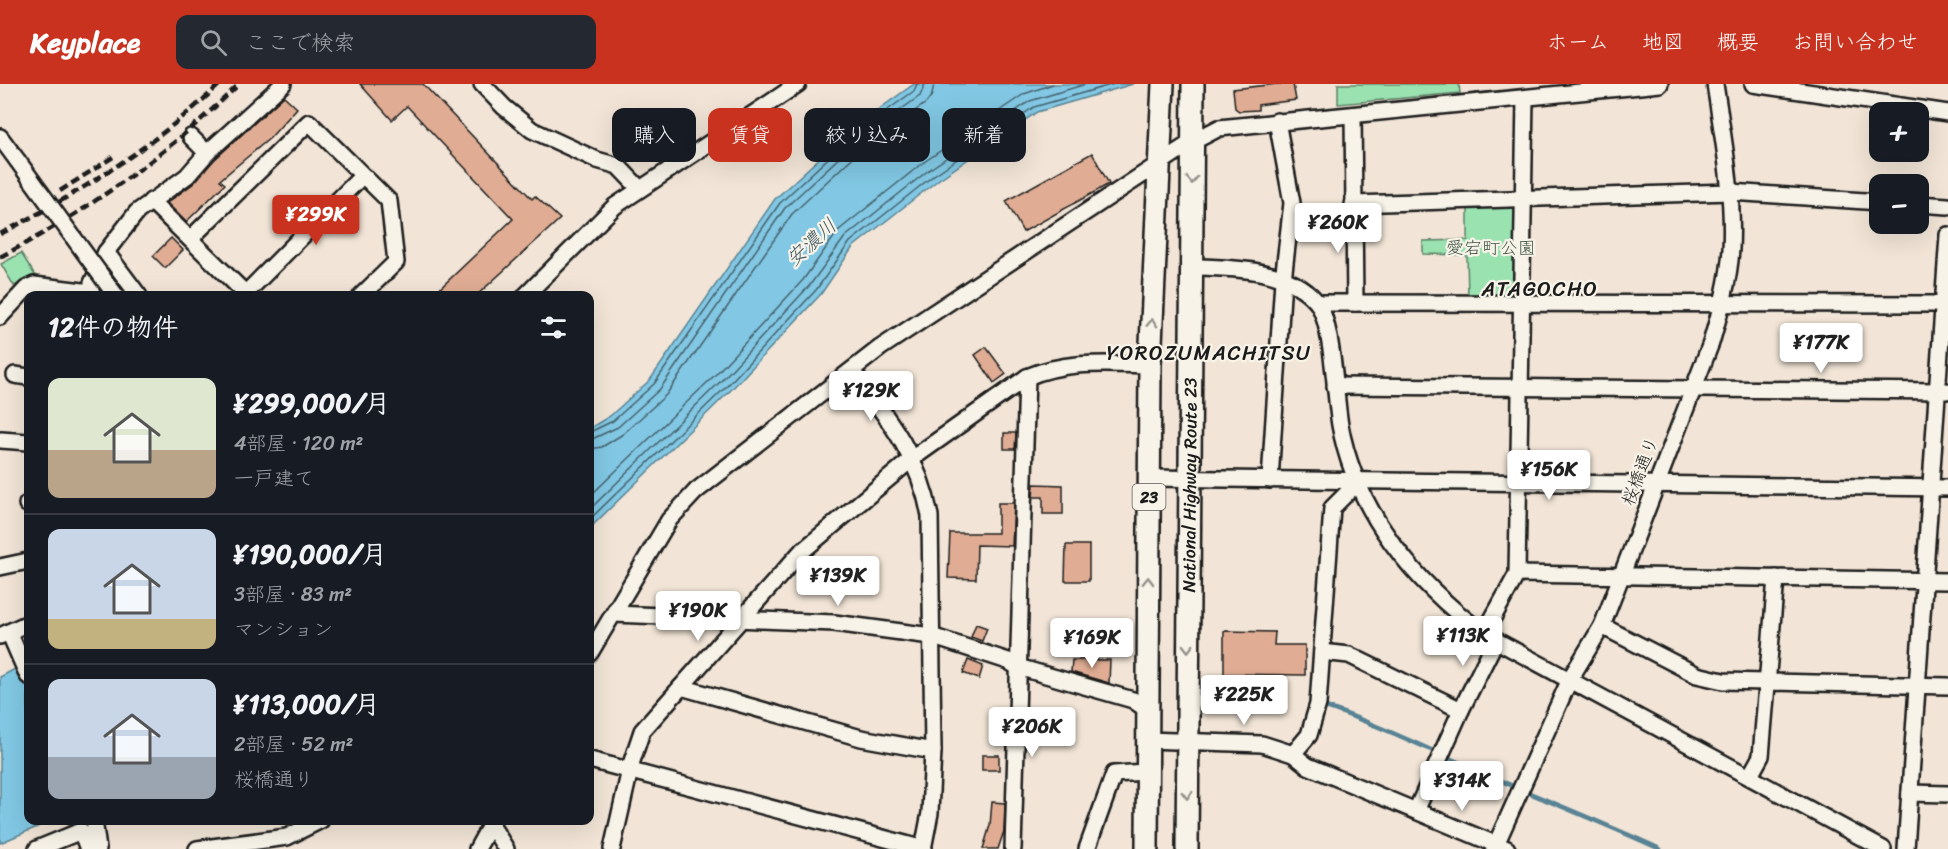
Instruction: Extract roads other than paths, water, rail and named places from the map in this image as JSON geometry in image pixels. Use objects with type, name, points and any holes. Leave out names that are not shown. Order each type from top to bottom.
[{"type":"highway","name":"23","points":[[1147,849],[1146,709],[1150,365],[1163,84]]},
{"type":"highway","name":"National Highway Route 23","points":[[1187,849],[1193,84]]},
{"type":"street","points":[[92,291],[92,283],[106,252],[137,212],[187,176],[207,153],[283,84]]},
{"type":"street","points":[[482,84],[504,107],[532,130],[597,160],[618,166],[639,188]]},
{"type":"street","points":[[530,291],[615,206],[797,84]]},
{"type":"street","points":[[594,646],[669,520],[689,498],[880,348],[1159,154],[1192,142],[1219,128],[1660,84]]},
{"type":"street","name":"桜橋通り","points":[[1499,847],[1570,679],[1602,626],[1693,389],[1723,304],[1731,249],[1730,192],[1715,84]]},
{"type":"street","points":[[1753,84],[1948,113]]},
{"type":"street","points":[[1416,811],[1461,710],[1517,574],[1525,98]]},
{"type":"street","points":[[1353,115],[1355,303]]},
{"type":"street","points":[[190,239],[309,122],[389,201],[396,262],[366,291]]},
{"type":"street","points":[[1270,480],[1283,280],[1292,202],[1277,122]]},
{"type":"street","points":[[0,137],[112,291]]},
{"type":"street","points":[[191,137],[207,153]]},
{"type":"street","points":[[250,291],[362,176]]},
{"type":"street","points":[[1353,204],[1730,192],[1869,201]]},
{"type":"street","points":[[151,201],[244,291]]},
{"type":"street","points":[[1929,205],[1948,206]]},
{"type":"street","points":[[1906,849],[1916,686],[1932,488],[1943,391],[1948,235]]},
{"type":"street","points":[[106,252],[135,291]]},
{"type":"street","points":[[1192,267],[1243,269],[1283,280],[1308,292],[1319,303],[1328,334],[1341,427],[1358,482],[1374,517],[1396,550],[1420,579],[1453,611],[1490,637],[1883,849]]},
{"type":"street","points":[[24,291],[34,285],[73,291]]},
{"type":"street","points":[[0,317],[24,291]]},
{"type":"street","points":[[1319,303],[1946,304]]},
{"type":"street","points":[[612,849],[642,730],[800,553],[913,458],[1027,377],[1047,369],[1070,364],[1150,365]]},
{"type":"street","points":[[594,761],[923,849],[930,813],[933,751],[930,516],[913,458],[894,425],[852,371]]},
{"type":"street","points":[[1013,849],[1027,377]]},
{"type":"street","points":[[1335,386],[1943,391]]},
{"type":"street","points":[[1,440],[24,442]]},
{"type":"street","points":[[1149,478],[1948,488]]},
{"type":"street","points":[[1293,754],[1309,735],[1318,704],[1332,508],[1358,482]]},
{"type":"street","points":[[0,567],[24,562]]},
{"type":"street","points":[[1517,574],[1948,581]]},
{"type":"street","points":[[1750,776],[1761,756],[1776,578]]},
{"type":"street","points":[[614,614],[834,623],[931,636],[999,658],[1018,667],[1132,700],[1146,709]]},
{"type":"street","points":[[24,626],[4,634],[24,669]]},
{"type":"street","points":[[1602,626],[1697,675],[1723,681],[1948,686]]},
{"type":"street","points":[[1322,652],[1349,655],[1461,710]]},
{"type":"street","points":[[681,687],[861,738],[933,751]]},
{"type":"street","points":[[1146,740],[1262,744],[1293,754],[1308,766],[1499,847]]},
{"type":"street","points":[[1087,849],[1114,774],[1146,772]]},
{"type":"street","points":[[1911,793],[1948,794]]},
{"type":"street","points":[[94,825],[98,849]]},
{"type":"street","points":[[105,825],[108,849]]},
{"type":"street","points":[[197,849],[287,837],[311,825]]},
{"type":"street","points":[[477,849],[489,825]]},
{"type":"street","points":[[493,825],[506,849]]},
{"type":"street","points":[[37,849],[81,831],[88,849]]},
{"type":"water","name":"安濃川","points":[[914,84],[1133,84],[1037,112],[1026,120],[1026,108],[942,108],[942,162],[964,162],[853,247],[821,294],[731,390],[594,524],[594,426],[610,416],[650,380],[775,199],[815,162],[930,162],[930,108],[881,108]]},
{"type":"water","points":[[24,664],[24,825],[42,825],[0,843],[0,677]]},
{"type":"waterway","points":[[1320,705],[1380,727],[1660,849]]},
{"type":"railway","points":[[0,234],[87,185],[143,148],[170,128],[220,84]]},
{"type":"railway","points":[[0,257],[64,221],[126,180],[184,134],[239,84]]},
{"type":"railway","points":[[60,191],[113,157]]},
{"type":"district","name":"ATAGOCHO","points":[[1540,289]]},
{"type":"district","name":"YOROZUMACHITSU","points":[[1209,353]]},
{"type":"park label","name":"愛宕町公園","points":[[1491,248]]}]
